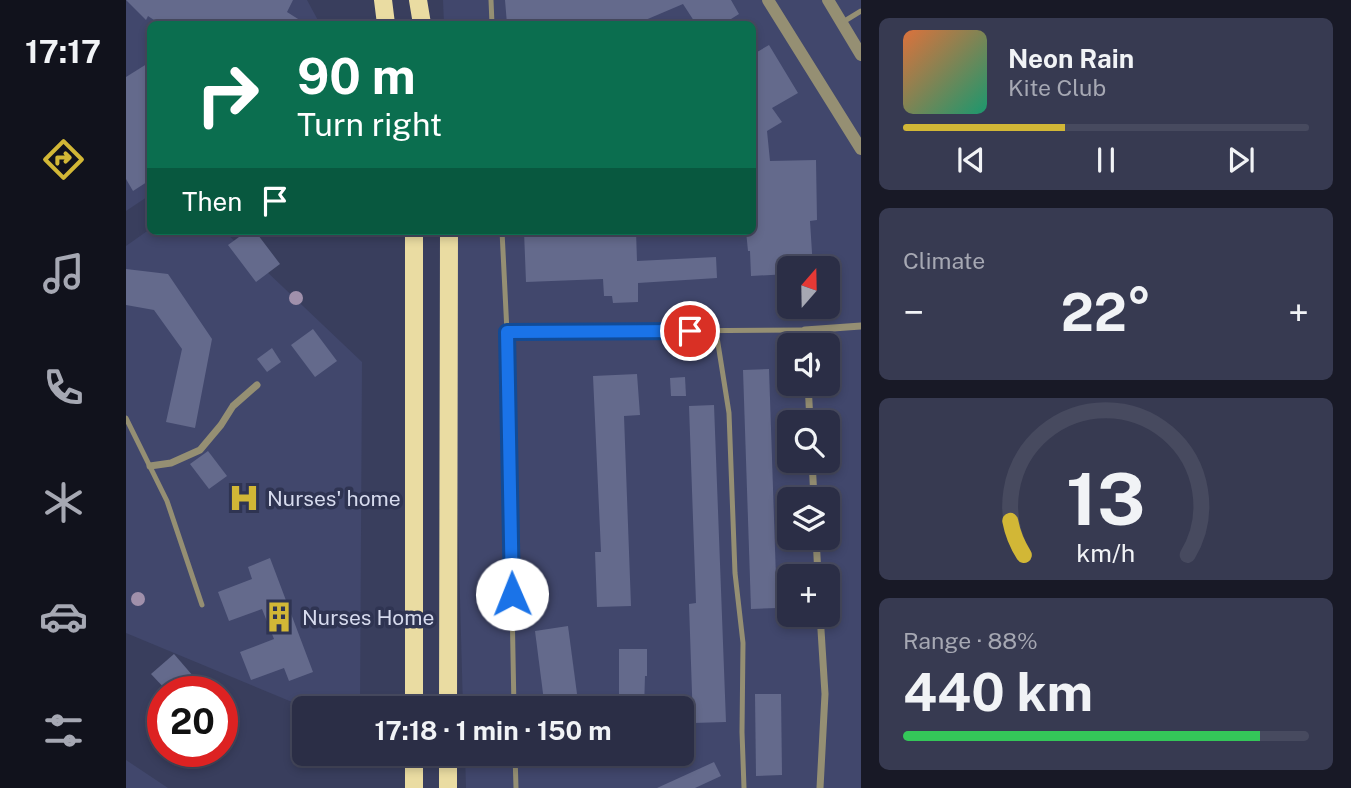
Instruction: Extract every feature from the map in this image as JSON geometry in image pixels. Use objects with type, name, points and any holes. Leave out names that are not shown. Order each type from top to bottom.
[{"type":"main road","points":[[383,0],[386,21]]},
{"type":"main road","points":[[418,0],[422,21]]},
{"type":"main road","points":[[414,235],[414,696]]},
{"type":"main road","points":[[448,696],[449,235]]},
{"type":"main road","points":[[414,766],[414,788]]},
{"type":"main road","points":[[448,766],[448,788]]},
{"type":"street","points":[[768,0],[861,149]]},
{"type":"street","points":[[828,0],[842,23],[857,38],[861,55]]},
{"type":"street","points":[[805,333],[805,330],[861,326]]},
{"type":"street","points":[[149,466],[171,463],[200,450],[222,425],[233,406],[257,385]]},
{"type":"street","points":[[820,788],[825,694],[821,627]]},
{"type":"lane","points":[[491,0],[492,21]]},
{"type":"lane","points":[[842,23],[861,11]]},
{"type":"lane","points":[[502,235],[507,332],[514,696]]},
{"type":"lane","points":[[507,332],[805,330]]},
{"type":"lane","points":[[716,331],[729,413],[735,573],[743,643],[744,788]]},
{"type":"lane","points":[[126,418],[167,501],[202,605]]},
{"type":"lane","points":[[515,766],[516,788]]},
{"type":"shaded area","points":[[126,0],[307,0],[318,21],[147,21],[147,197],[126,211]]},
{"type":"shaded area","points":[[443,0],[861,0],[861,788],[466,788],[465,766],[694,766],[694,696],[463,696],[450,235],[756,235],[756,21],[444,21]]},
{"type":"shaded area","name":"Nurses' home","points":[[147,231],[147,235],[228,235],[362,362],[360,696],[292,696],[292,702],[238,680],[238,676],[230,676],[126,633],[126,246]]},
{"type":"shaded area","points":[[126,760],[168,788],[126,788]]},
{"type":"building","points":[[126,0],[293,0],[287,12],[301,21],[156,21],[148,16],[146,20]]},
{"type":"building","points":[[505,0],[731,0],[739,14],[728,21],[694,21],[683,4],[643,21],[507,21]]},
{"type":"building","points":[[769,45],[798,93],[772,108],[782,122],[767,131],[770,161],[816,160],[817,220],[810,221],[812,256],[777,256],[777,275],[751,276],[746,235],[756,235],[756,53]]},
{"type":"building","points":[[147,64],[147,182],[133,191],[126,179],[126,77]]},
{"type":"building","points":[[238,235],[258,235],[280,264],[256,282],[228,245],[239,237]]},
{"type":"building","points":[[524,235],[636,235],[637,261],[716,257],[717,278],[638,283],[638,302],[613,303],[612,296],[604,296],[603,279],[526,282]]},
{"type":"building","points":[[126,269],[168,274],[212,339],[195,428],[166,422],[182,349],[154,310],[126,305]]},
{"type":"building","points":[[313,329],[337,361],[315,377],[291,345]]},
{"type":"building","points":[[272,348],[281,362],[267,372],[257,359]]},
{"type":"building","points":[[769,369],[777,608],[751,609],[743,370]]},
{"type":"building","points":[[637,374],[640,415],[624,416],[631,606],[597,607],[595,552],[601,552],[593,376]]},
{"type":"building","points":[[685,377],[686,396],[671,396],[670,378]]},
{"type":"building","points":[[714,405],[726,722],[694,723],[689,604],[696,603],[689,406]]},
{"type":"building","points":[[208,451],[227,476],[209,489],[190,464]]},
{"type":"building","name":"Nurses Home","points":[[270,558],[313,672],[289,681],[284,668],[251,680],[240,652],[274,639],[262,609],[229,621],[218,592],[252,579],[248,567]]},
{"type":"building","points":[[568,626],[577,696],[543,696],[535,631]]},
{"type":"building","points":[[619,649],[647,649],[644,696],[619,696]]},
{"type":"building","points":[[174,654],[193,676],[153,676],[151,674]]},
{"type":"building","points":[[755,694],[781,694],[782,775],[756,776]]},
{"type":"building","points":[[714,762],[721,776],[695,788],[657,788]]},
{"type":"place","name":"Nurses' home","points":[[244,498]]},
{"type":"place","name":"Nurses Home","points":[[279,617]]},
{"type":"route","points":[[512,594],[507,332],[690,331]]}]
